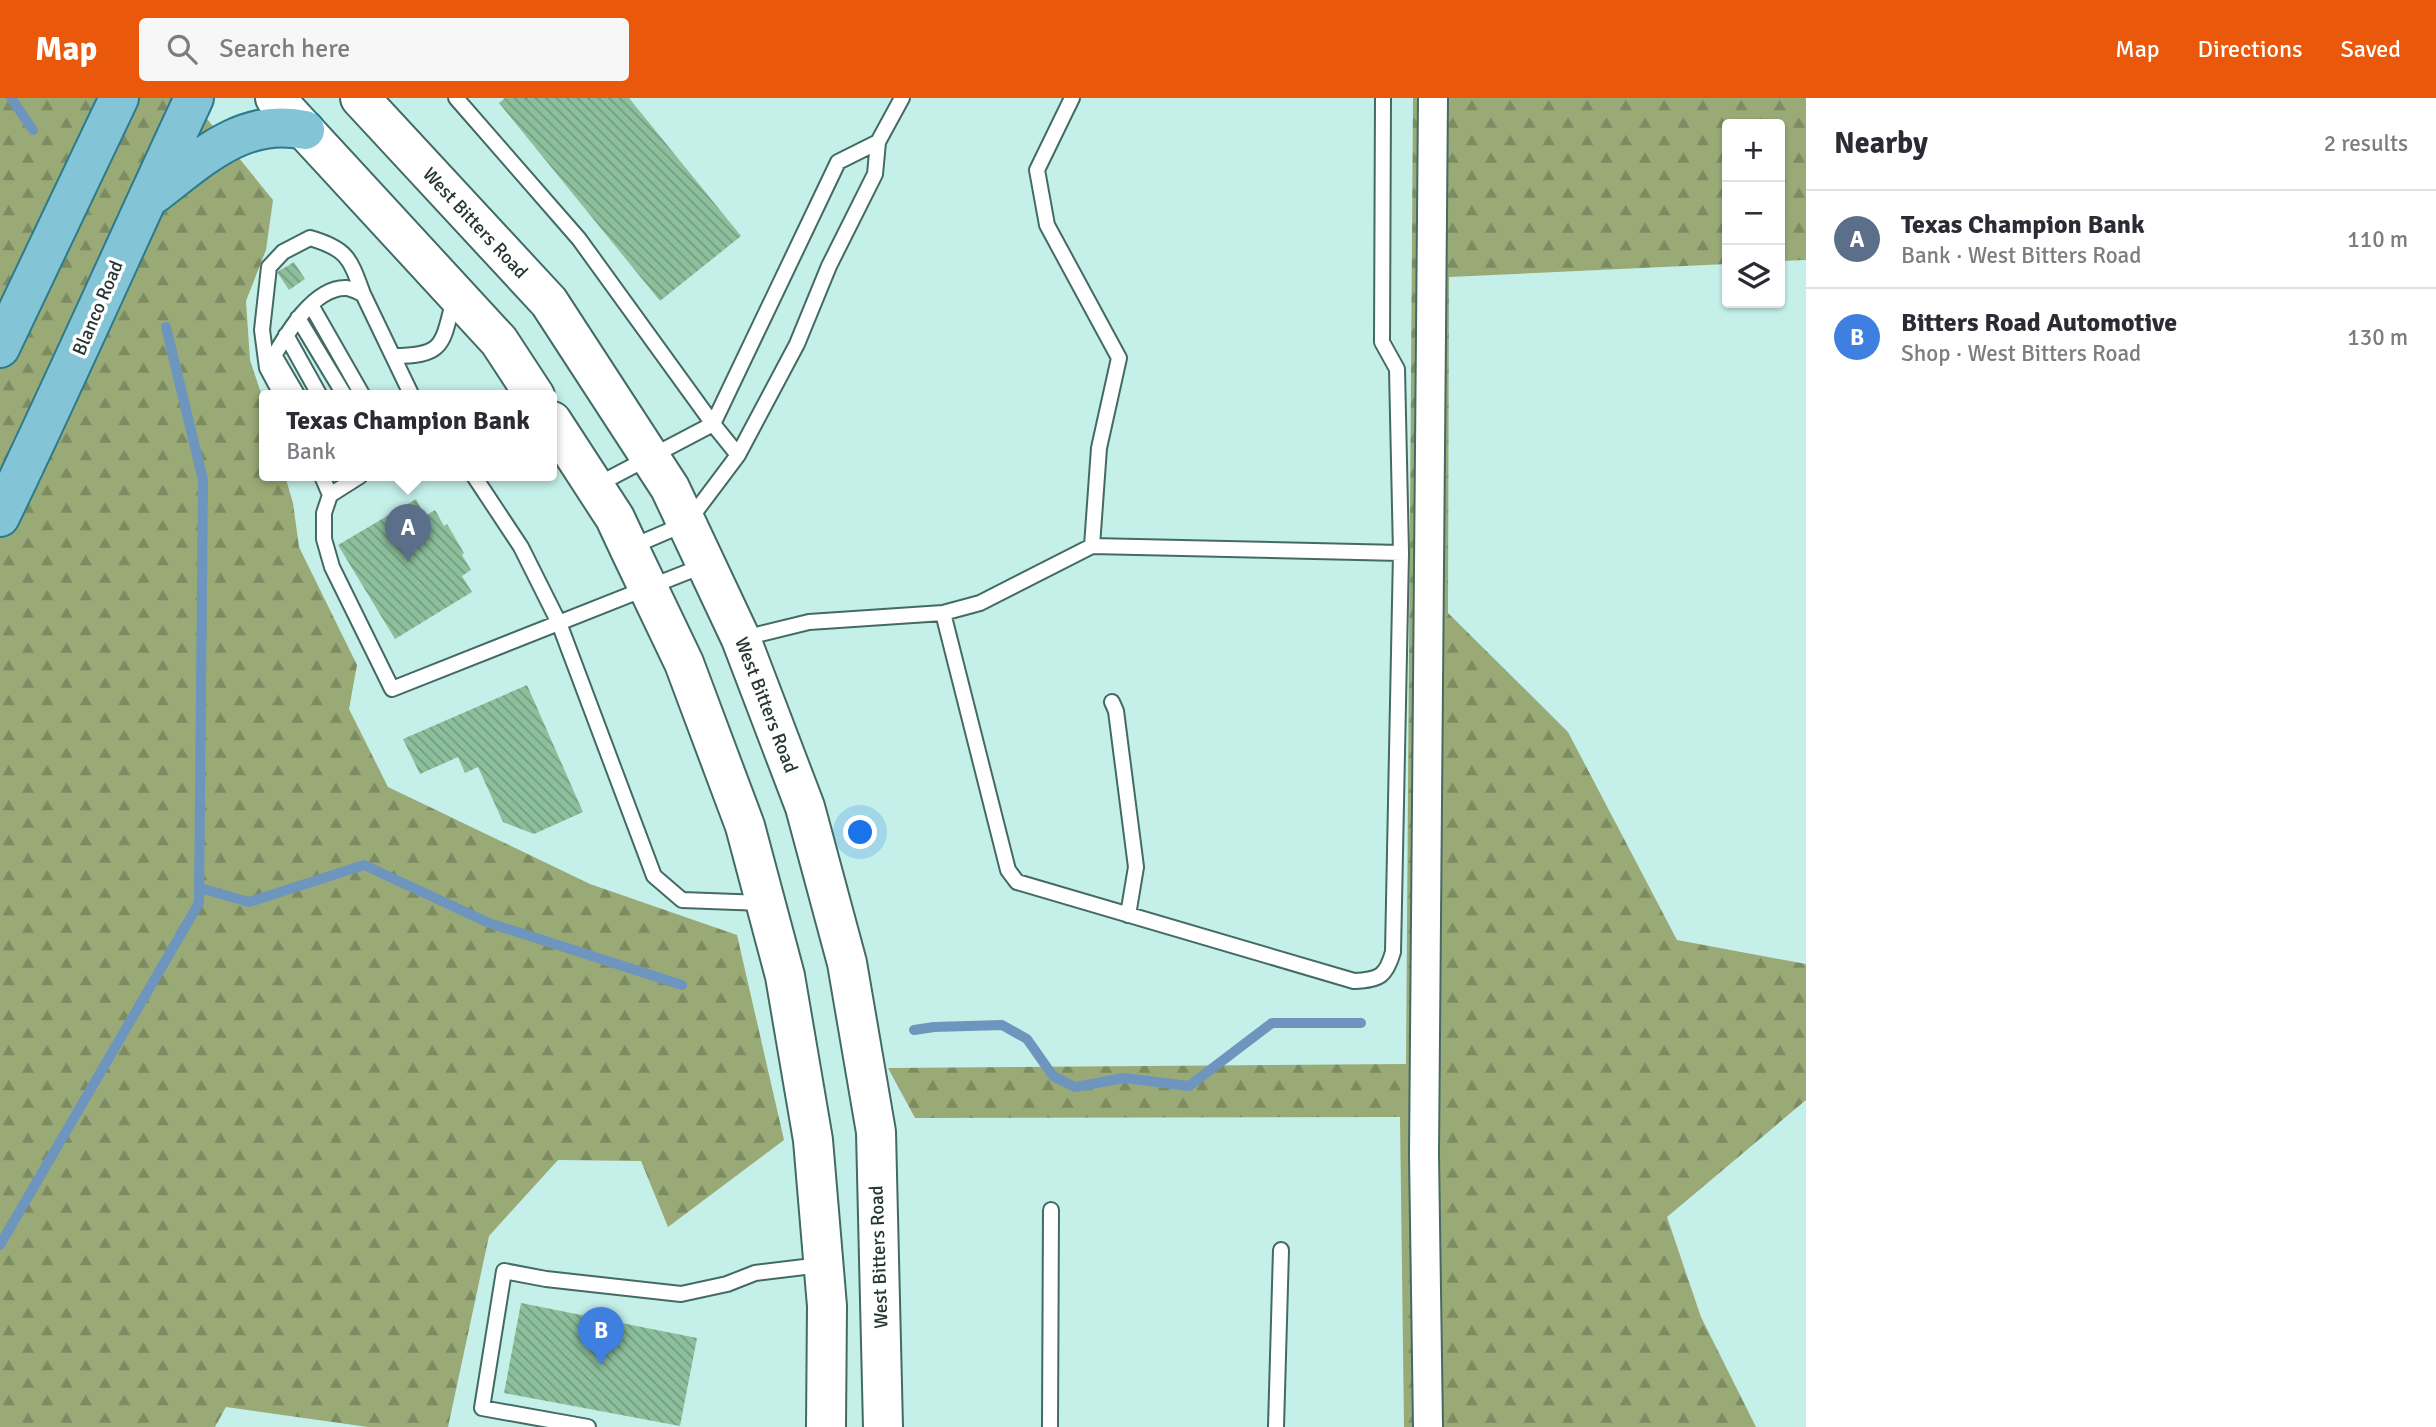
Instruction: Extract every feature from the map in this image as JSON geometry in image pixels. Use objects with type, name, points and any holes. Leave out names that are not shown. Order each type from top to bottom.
[{"type":"main road","points":[[0,348],[119,98]]},
{"type":"main road","name":"Blanco Road","points":[[0,517],[71,370],[194,98]]},
{"type":"main road","points":[[275,98],[499,341],[531,390]]},
{"type":"main road","name":"West Bitters Road","points":[[360,98],[549,303],[670,488],[741,639],[805,807],[847,963],[876,1132],[883,1427]]},
{"type":"main road","points":[[146,201],[229,139],[285,126],[305,131]]},
{"type":"main road","points":[[557,430],[615,518],[684,663],[745,826],[766,903],[785,976],[813,1140],[827,1306],[826,1427]]},
{"type":"street","points":[[1428,1427],[1424,1154],[1433,98]]},
{"type":"lane","points":[[456,98],[579,239],[738,456]]},
{"type":"lane","points":[[629,548],[687,523],[738,456],[797,344],[829,266],[875,174],[877,142],[902,98]]},
{"type":"lane","points":[[1072,98],[1037,170],[1047,225],[1119,358],[1099,448],[1092,546]]},
{"type":"lane","points":[[943,613],[1008,870],[1017,882],[1354,981],[1377,977],[1388,970],[1393,952],[1401,553],[1397,369],[1382,342],[1383,98]]},
{"type":"lane","points":[[594,487],[713,424],[838,162],[877,142]]},
{"type":"lane","points":[[280,390],[262,330],[269,267],[283,252],[310,238],[329,244],[350,261],[409,390]]},
{"type":"lane","points":[[271,362],[286,335],[311,305],[329,292],[347,288],[363,294]]},
{"type":"lane","points":[[394,356],[420,356],[431,353],[441,343],[455,293]]},
{"type":"lane","points":[[311,305],[360,390]]},
{"type":"lane","points":[[298,318],[341,390]]},
{"type":"lane","points":[[286,335],[317,390]]},
{"type":"lane","points":[[271,362],[293,390]]},
{"type":"lane","points":[[324,481],[330,495]]},
{"type":"lane","points":[[348,481],[330,495],[324,513],[324,539],[332,568],[392,689],[706,564]]},
{"type":"lane","points":[[477,481],[521,547],[559,623],[654,876],[682,900],[766,903]]},
{"type":"lane","points":[[741,639],[809,622],[943,613],[980,603],[1092,546],[1401,553]]},
{"type":"lane","points":[[1112,702],[1116,711],[1136,867],[1128,915]]},
{"type":"lane","points":[[1050,1427],[1051,1210]]},
{"type":"lane","points":[[1276,1427],[1281,1250]]},
{"type":"lane","points":[[588,1427],[482,1408],[504,1271],[546,1279],[681,1294],[755,1273],[823,1265]]},
{"type":"green space","points":[[0,98],[190,98],[273,200],[266,250],[246,301],[250,360],[260,390],[259,481],[286,481],[293,503],[299,547],[357,665],[349,709],[388,787],[590,884],[737,935],[784,1140],[668,1227],[641,1161],[558,1160],[489,1236],[448,1427],[368,1427],[226,1407],[215,1427],[0,1427]]},
{"type":"green space","points":[[1413,98],[1806,98],[1806,260],[1785,261],[1785,119],[1722,119],[1722,264],[1449,277],[1448,613],[1568,732],[1677,940],[1806,964],[1806,1100],[1667,1217],[1701,1317],[1756,1427],[1404,1427],[1400,1117],[915,1118],[888,1068],[1406,1064]]},
{"type":"building","points":[[505,98],[629,98],[741,236],[660,301],[499,103]]},
{"type":"building","points":[[294,262],[305,279],[289,290],[277,272]]},
{"type":"building","points":[[416,499],[425,516],[435,510],[444,526],[447,524],[471,570],[462,576],[472,592],[395,639],[338,545]]},
{"type":"building","points":[[527,685],[583,812],[534,834],[503,822],[478,767],[465,773],[458,757],[420,774],[403,739]]},
{"type":"building","points":[[521,1303],[697,1338],[680,1426],[504,1393]]},
{"type":"waterway","points":[[11,98],[33,130]]},
{"type":"waterway","points":[[0,1245],[199,903],[203,480],[166,327]]},
{"type":"waterway","points":[[200,888],[249,902],[364,865],[489,923],[682,985]]},
{"type":"waterway","points":[[914,1030],[1002,1025],[1027,1039],[1053,1076],[1075,1087],[1124,1078],[1189,1086],[1272,1023],[1361,1023]]},
{"type":"place","name":"Texas Champion Bank","points":[[408,562]]},
{"type":"place","name":"Bitters Road Automotive","points":[[601,1365]]}]
